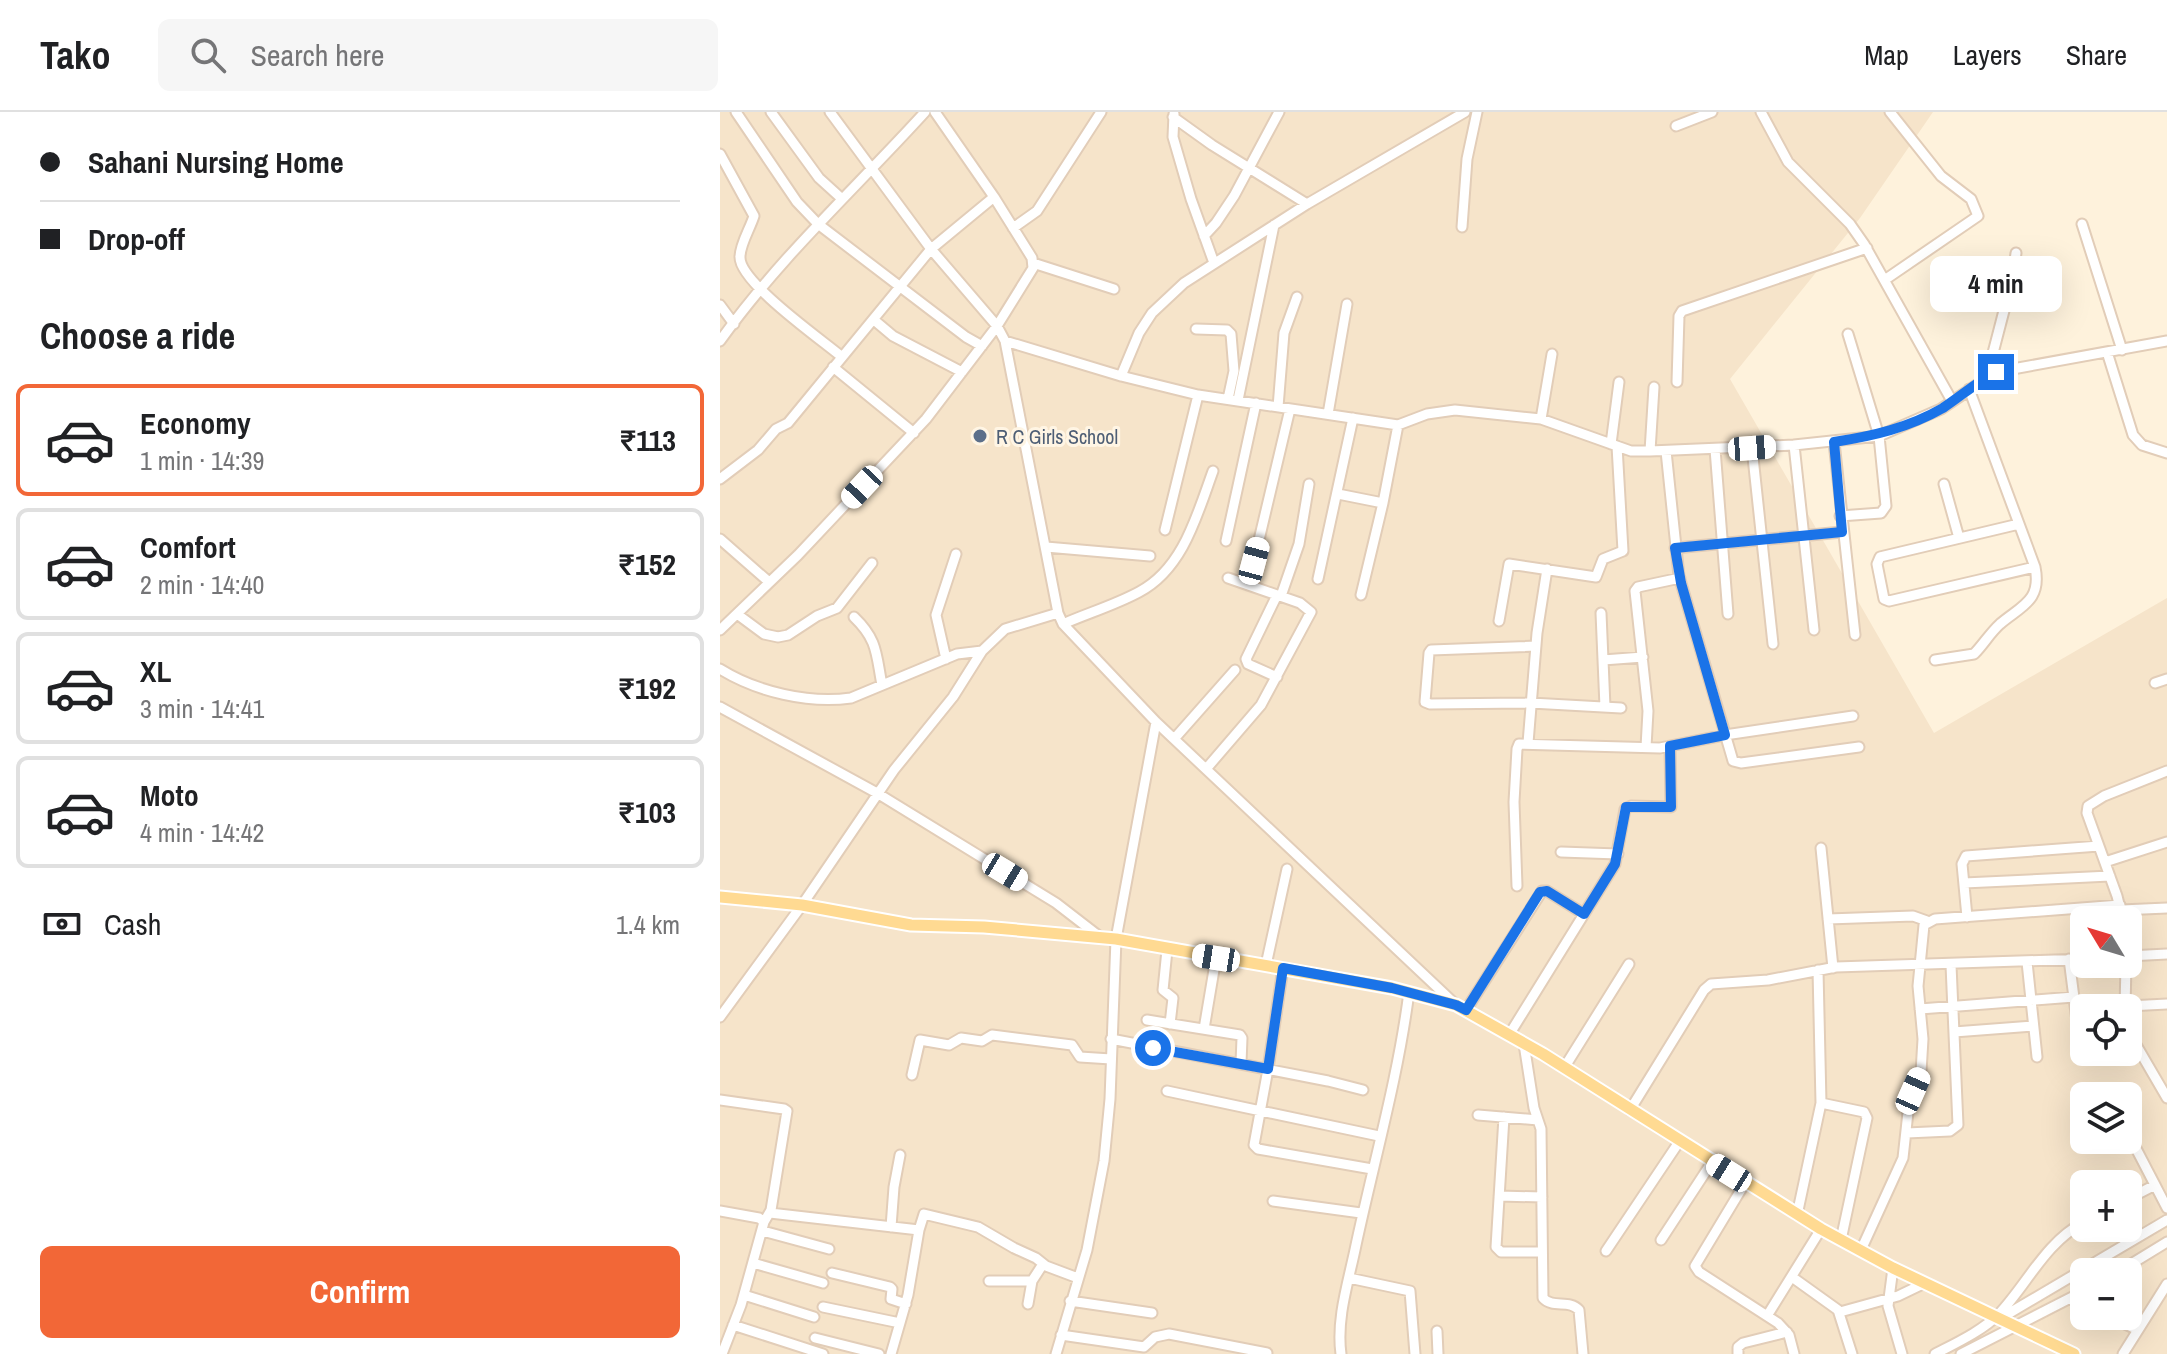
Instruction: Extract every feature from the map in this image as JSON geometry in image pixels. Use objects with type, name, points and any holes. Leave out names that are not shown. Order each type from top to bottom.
[{"type":"main road","points":[[720,897],[802,905],[911,925],[984,927],[1116,939],[1409,992],[1461,1008],[1564,1068],[1821,1229],[1893,1268],[2074,1354]]},
{"type":"street","points":[[736,112],[797,202],[818,224],[982,346]]},
{"type":"street","points":[[771,112],[819,178],[841,198]]},
{"type":"street","points":[[830,112],[931,249],[997,326],[1005,341],[1058,613],[1063,624],[1156,722],[1461,1008],[1542,891],[1547,891],[1584,914]]},
{"type":"street","points":[[721,339],[759,290],[841,198],[872,170],[925,112]]},
{"type":"street","points":[[720,630],[798,555],[914,433],[997,326],[1033,268],[1033,263],[994,197],[935,112]]},
{"type":"street","points":[[1013,228],[1037,211],[1101,112]]},
{"type":"street","points":[[1204,236],[1226,210],[1279,112]]},
{"type":"street","points":[[1462,227],[1467,159],[1477,112]]},
{"type":"street","points":[[1676,126],[1712,112]]},
{"type":"street","points":[[1761,112],[1788,162],[1850,224],[1867,248],[1952,401]]},
{"type":"street","points":[[1886,279],[1978,216],[1971,199],[1941,176],[1890,112]]},
{"type":"street","points":[[1121,376],[1139,333],[1152,313],[1184,283],[1307,204],[1461,113]]},
{"type":"street","points":[[1174,114],[1247,167],[1307,204]]},
{"type":"street","points":[[1174,114],[1174,143],[1214,263]]},
{"type":"street","points":[[720,154],[754,216],[740,259],[759,290],[842,357]]},
{"type":"street","points":[[720,479],[758,450],[776,429],[788,423],[931,249],[994,197]]},
{"type":"street","points":[[2082,224],[2122,350]]},
{"type":"street","points":[[1233,400],[1274,225]]},
{"type":"street","points":[[1677,382],[1677,341],[1682,311],[1867,248]]},
{"type":"street","points":[[1987,376],[2016,253]]},
{"type":"street","points":[[1033,263],[1114,289]]},
{"type":"street","points":[[1278,407],[1284,333],[1297,297]]},
{"type":"street","points":[[1328,414],[1347,304]]},
{"type":"street","points":[[720,305],[734,324]]},
{"type":"street","points":[[874,320],[893,336],[962,372]]},
{"type":"street","points":[[1196,329],[1227,330],[1231,334],[1233,400]]},
{"type":"street","points":[[1840,516],[1881,513],[1885,509],[1879,436],[1848,334]]},
{"type":"street","points":[[1005,341],[1121,376],[1198,395],[1398,425],[1427,414],[1455,410],[1541,419],[1631,451],[1666,451],[1752,448],[1879,436],[1952,401],[1987,376],[2167,341]]},
{"type":"street","points":[[2107,352],[2133,435],[2142,445],[2167,453]]},
{"type":"street","points":[[1541,419],[1552,354]]},
{"type":"street","points":[[833,367],[914,433]]},
{"type":"street","points":[[1499,621],[1509,564],[1596,577],[1603,559],[1623,551],[1614,445],[1619,382]]},
{"type":"street","points":[[1650,451],[1654,387]]},
{"type":"street","points":[[1935,660],[1971,656],[1977,652],[2000,624],[2030,600],[2037,583],[2035,567],[1969,389]]},
{"type":"street","points":[[1165,530],[1198,395]]},
{"type":"street","points":[[1226,541],[1256,403]]},
{"type":"street","points":[[1254,561],[1290,409]]},
{"type":"street","points":[[1318,579],[1353,418]]},
{"type":"street","points":[[1361,595],[1398,425]]},
{"type":"street","points":[[1834,442],[1855,635]]},
{"type":"street","points":[[1794,445],[1814,630]]},
{"type":"street","points":[[1752,448],[1773,644]]},
{"type":"street","points":[[1715,449],[1728,614]]},
{"type":"street","points":[[1666,451],[1680,578],[1732,758],[1737,764],[1859,747]]},
{"type":"street","points":[[1063,624],[1139,592],[1175,560],[1185,543],[1213,471]]},
{"type":"street","points":[[1277,677],[1248,664],[1246,659],[1279,596],[1299,544],[1309,484]]},
{"type":"street","points":[[1944,484],[1959,538]]},
{"type":"street","points":[[1338,494],[1383,503]]},
{"type":"street","points":[[2019,524],[1880,557],[1877,564],[1884,599],[1889,601],[2035,567]]},
{"type":"street","points":[[1675,548],[1842,532]]},
{"type":"street","points":[[720,539],[769,582]]},
{"type":"street","points":[[1046,547],[1150,556]]},
{"type":"street","points":[[946,659],[936,615],[956,554]]},
{"type":"street","points":[[737,614],[764,634],[778,637],[788,635],[819,615],[837,608],[872,563]]},
{"type":"street","points":[[1528,743],[1536,646],[1547,569]]},
{"type":"street","points":[[1206,769],[1261,705],[1311,612],[1300,603],[1228,578]]},
{"type":"street","points":[[1646,747],[1648,711],[1636,589],[1680,578]]},
{"type":"street","points":[[720,1017],[802,905],[877,793],[953,697],[982,651],[1005,629],[1058,613]]},
{"type":"street","points":[[1601,613],[1605,707]]},
{"type":"street","points":[[854,617],[869,631],[874,641],[882,685]]},
{"type":"street","points":[[1536,646],[1431,650],[1424,698],[1430,704],[1531,703],[1621,708]]},
{"type":"street","points":[[720,669],[759,687],[821,700],[851,698],[962,653],[982,651]]},
{"type":"street","points":[[1603,660],[1643,657]]},
{"type":"street","points":[[1174,739],[1235,670]]},
{"type":"street","points":[[2155,683],[2167,679]]},
{"type":"street","points":[[720,707],[877,793],[1056,903],[1100,937]]},
{"type":"street","points":[[1517,886],[1514,802],[1519,744],[1670,746],[1853,716]]},
{"type":"street","points":[[1056,1354],[1087,1250],[1104,1161],[1116,939],[1156,722]]},
{"type":"street","points":[[1509,1035],[1609,874],[1618,854],[1626,807],[1669,808],[1672,805],[1670,746]]},
{"type":"street","points":[[2119,906],[2087,813],[2090,803],[2167,771]]},
{"type":"street","points":[[2105,862],[2167,842]]},
{"type":"street","points":[[1967,917],[1962,864],[1969,854],[2099,846]]},
{"type":"street","points":[[1821,848],[1833,968]]},
{"type":"street","points":[[1561,852],[1618,854]]},
{"type":"street","points":[[1266,965],[1287,869]]},
{"type":"street","points":[[1964,883],[2110,876]]},
{"type":"street","points":[[2142,910],[2167,908]]},
{"type":"street","points":[[1828,919],[1913,916],[1927,921],[2070,914]]},
{"type":"street","points":[[1861,1250],[1903,1158],[1909,1103],[1923,1063],[1918,986],[1922,932],[1927,921]]},
{"type":"street","points":[[1167,950],[1163,990],[1173,998],[1170,1024]]},
{"type":"street","points":[[2142,955],[2167,954]]},
{"type":"street","points":[[1204,1029],[1216,958]]},
{"type":"street","points":[[1630,1110],[1708,985],[1768,980],[1833,968],[2069,959],[2074,994]]},
{"type":"street","points":[[2027,962],[2037,1057]]},
{"type":"street","points":[[1564,1068],[1629,964]]},
{"type":"street","points":[[1907,1133],[1957,1128],[1951,965]]},
{"type":"street","points":[[1283,968],[1254,1144],[1258,1149],[1372,1169]]},
{"type":"street","points":[[1797,1215],[1821,1103],[1818,970]]},
{"type":"street","points":[[1341,1354],[1340,1335],[1361,1213],[1398,1064],[1409,992]]},
{"type":"street","points":[[1920,1009],[2070,997]]},
{"type":"street","points":[[2142,1005],[2167,1004]]},
{"type":"street","points":[[1147,1020],[1241,1036],[1241,1063]]},
{"type":"street","points":[[1954,1032],[2033,1026]]},
{"type":"street","points":[[912,1075],[920,1040],[949,1045],[961,1038],[982,1041],[992,1035],[1072,1045],[1080,1057],[1111,1059]]},
{"type":"street","points":[[1111,1039],[1363,1090]]},
{"type":"street","points":[[1524,1044],[1534,1108],[1541,1129],[1543,1298],[1550,1303],[1571,1304],[1579,1310],[1583,1354]]},
{"type":"street","points":[[2142,1055],[2167,1098]]},
{"type":"street","points":[[1167,1091],[1379,1136]]},
{"type":"street","points":[[720,1100],[787,1111],[765,1222],[744,1295],[722,1354]]},
{"type":"street","points":[[1821,1103],[1864,1112],[1867,1118],[1841,1240]]},
{"type":"street","points":[[1478,1115],[1538,1120]]},
{"type":"street","points":[[1504,1117],[1497,1250],[1542,1252]]},
{"type":"street","points":[[1606,1251],[1679,1142]]},
{"type":"street","points":[[2139,1154],[2167,1208]]},
{"type":"street","points":[[891,1227],[900,1155]]},
{"type":"street","points":[[1661,1240],[1712,1162]]},
{"type":"street","points":[[1745,1183],[1695,1266],[1699,1272],[1787,1332],[1794,1354]]},
{"type":"street","points":[[2142,1192],[2155,1185]]},
{"type":"street","points":[[1499,1196],[1542,1197]]},
{"type":"street","points":[[1273,1201],[1361,1213]]},
{"type":"street","points":[[720,1211],[759,1218],[829,1249]]},
{"type":"street","points":[[891,1354],[906,1304],[924,1214],[973,1225],[1043,1264],[1078,1278]]},
{"type":"street","points":[[1961,1354],[2006,1321],[2167,1220]]},
{"type":"street","points":[[765,1222],[919,1230]]},
{"type":"street","points":[[1767,1316],[1821,1229]]},
{"type":"street","points":[[2006,1321],[2054,1243],[2070,1232]]},
{"type":"street","points":[[2141,1258],[2167,1242]]},
{"type":"street","points":[[753,1263],[823,1283]]},
{"type":"street","points":[[1028,1304],[1032,1281],[1043,1264]]},
{"type":"street","points":[[1893,1268],[1888,1299],[1902,1354]]},
{"type":"street","points":[[832,1273],[890,1287],[891,1299],[906,1304]]},
{"type":"street","points":[[1792,1277],[1840,1312],[1852,1354]]},
{"type":"street","points":[[1349,1278],[1410,1291],[1415,1354]]},
{"type":"street","points":[[989,1281],[1032,1281]]},
{"type":"street","points":[[1840,1312],[1888,1299],[1925,1283]]},
{"type":"street","points":[[2142,1324],[2167,1284]]},
{"type":"street","points":[[744,1295],[814,1317]]},
{"type":"street","points":[[1935,1354],[1969,1336],[2070,1299]]},
{"type":"street","points":[[1070,1301],[1152,1313]]},
{"type":"street","points":[[823,1307],[900,1323]]},
{"type":"street","points":[[733,1325],[823,1354]]},
{"type":"street","points":[[2123,1354],[2138,1330]]},
{"type":"street","points":[[1437,1331],[1438,1354]]},
{"type":"street","points":[[1738,1354],[1738,1347],[1743,1343],[1787,1332]]},
{"type":"street","points":[[1061,1335],[1144,1347],[1153,1337],[1169,1334],[1267,1353]]},
{"type":"street","points":[[815,1338],[879,1354]]},
{"type":"shaded area","points":[[720,112],[1933,112],[1860,218],[1730,379],[1934,733],[2167,598],[2167,1354],[720,1354]]},
{"type":"place","name":"R C Girls School","points":[[980,436]]},
{"type":"route","points":[[1153,1048],[1268,1069],[1283,968],[1392,988],[1466,1010],[1540,892],[1547,891],[1584,914],[1615,864],[1626,807],[1671,807],[1670,746],[1725,735],[1679,576],[1675,548],[1842,532],[1834,442],[1879,436],[1901,428],[1941,409],[1996,372]]}]
